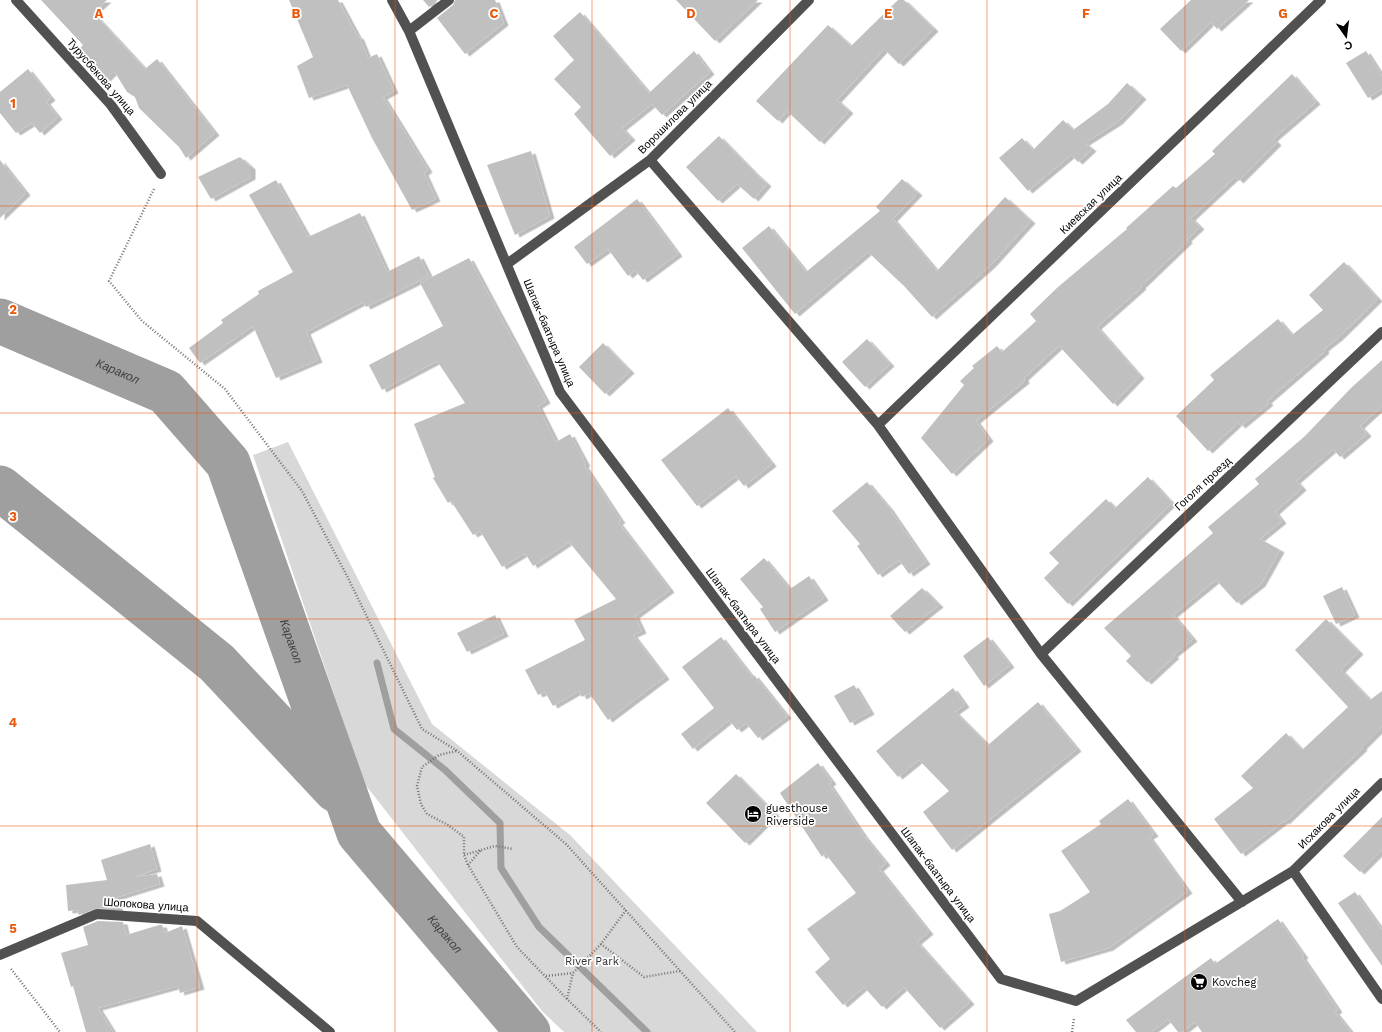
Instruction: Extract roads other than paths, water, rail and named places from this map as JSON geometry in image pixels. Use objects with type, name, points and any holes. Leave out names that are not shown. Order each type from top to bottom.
[{"type":"street","name":"Турусбекова улица","points":[[16,0],[111,105],[161,174]]},
{"type":"street","name":"Шапак-баатыра улица","points":[[392,0],[409,31],[560,392],[1001,979],[1076,1001],[1293,871]]},
{"type":"street","points":[[409,31],[449,0]]},
{"type":"street","name":"Ворошилова улица","points":[[507,264],[650,160],[809,0]]},
{"type":"street","name":"Киевская улица","points":[[878,425],[1321,0]]},
{"type":"street","points":[[650,160],[878,425],[1041,654],[1242,902]]},
{"type":"street","name":"Гоголя проезд","points":[[1041,654],[1382,332]]},
{"type":"street","name":"Исхакова улица","points":[[1293,871],[1382,783]]},
{"type":"street","points":[[1293,871],[1382,999]]},
{"type":"street","name":"Шопокова улица","points":[[0,955],[97,914],[197,921],[330,1032]]},
{"type":"waterway","name":"Каракол","points":[[0,321],[166,392],[228,463],[359,833],[528,1032]]},
{"type":"waterway","points":[[0,488],[217,663],[336,790]]},
{"type":"waterway","points":[[377,663],[394,729],[445,770],[500,823],[501,868],[539,927],[647,1032]]},
{"type":"place","name":"guesthouse Riverside","points":[[753,814]]},
{"type":"place","name":"Kovcheg","points":[[1199,982]]},
{"type":"park label","name":"River Park","points":[[592,961]]}]
